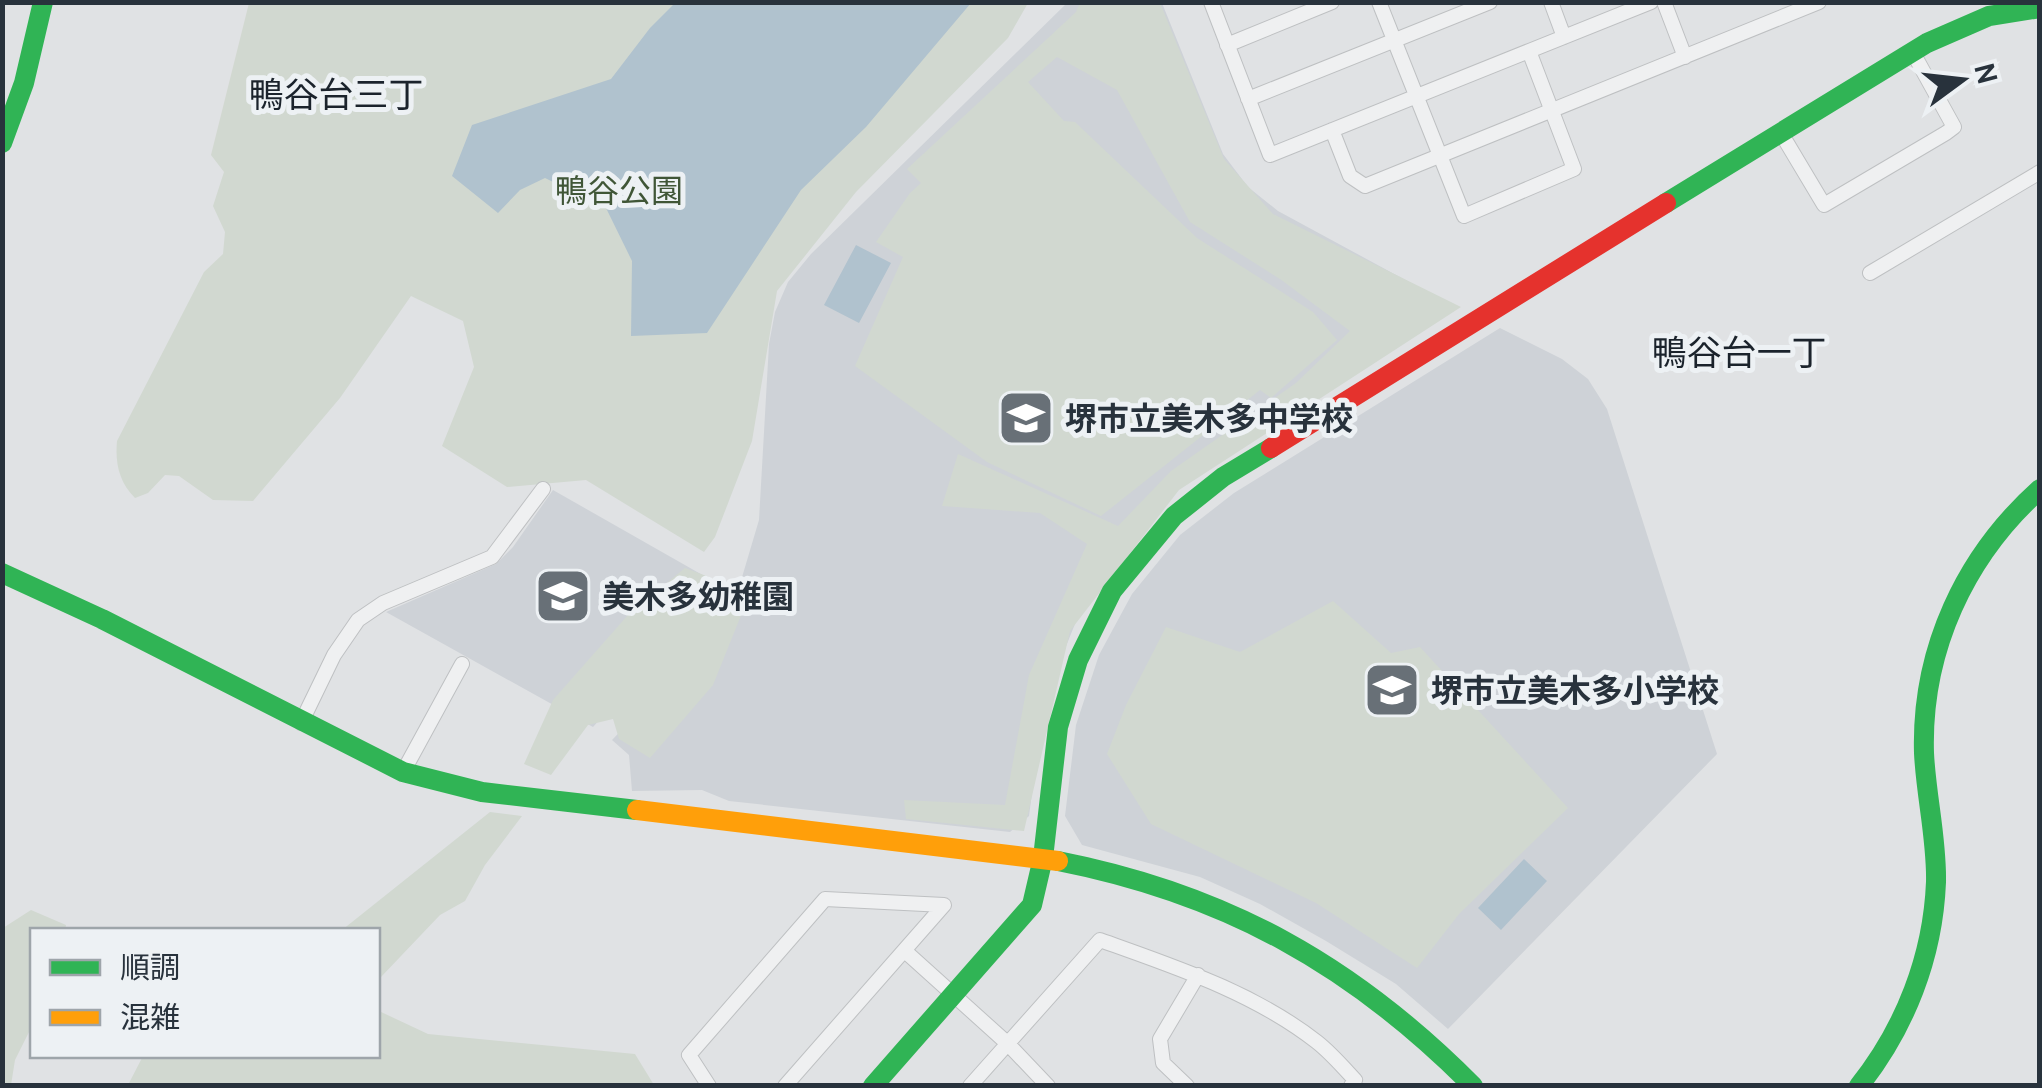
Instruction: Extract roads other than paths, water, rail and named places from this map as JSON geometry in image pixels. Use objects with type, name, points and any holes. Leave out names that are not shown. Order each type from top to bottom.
[{"type":"street","points":[[2,143],[24,83],[43,2]]},
{"type":"street","points":[[1210,2],[1270,155],[1651,2]]},
{"type":"street","points":[[1227,44],[1332,2]]},
{"type":"street","points":[[1379,2],[1464,216],[1574,169],[1529,51]]},
{"type":"street","points":[[1248,99],[1490,2]]},
{"type":"street","points":[[1551,2],[1564,37]]},
{"type":"street","points":[[1664,2],[1686,57]]},
{"type":"street","points":[[1332,130],[1350,176],[1364,186],[1686,57],[1794,7],[1819,2]]},
{"type":"street","points":[[873,1086],[1032,904],[1043,858],[1058,727],[1078,660],[1112,591],[1174,516],[1223,477],[1912,51],[1953,28],[1994,14],[2040,8]]},
{"type":"street","points":[[1781,134],[1824,204],[1946,133],[1954,127],[1912,51]]},
{"type":"street","points":[[1870,273],[2040,172]]},
{"type":"street","points":[[1859,1086],[1895,1030],[1910,998],[1932,922],[1936,856],[1924,736],[1942,634],[1978,558],[2002,525],[2040,488]]},
{"type":"street","points":[[301,722],[334,655],[358,620],[383,602],[492,557],[543,489]]},
{"type":"street","points":[[2,573],[102,619],[402,772],[482,792],[1043,858],[1097,867],[1168,888],[1252,923],[1372,996],[1415,1029],[1472,1086]]},
{"type":"street","points":[[402,772],[462,664]]},
{"type":"street","points":[[710,1086],[689,1055],[825,899],[944,905],[785,1086]]},
{"type":"street","points":[[970,1086],[1100,940],[1198,975],[1265,1008],[1318,1043],[1355,1080],[1351,1086]]},
{"type":"street","points":[[906,952],[1007,1042],[1048,1086]]},
{"type":"street","points":[[1187,1086],[1163,1063],[1160,1039],[1198,975]]},
{"type":"water","points":[[675,3],[971,3],[866,127],[801,190],[707,333],[631,336],[632,261],[606,208],[545,178],[520,190],[498,213],[452,176],[472,125],[611,79],[650,28]]},
{"type":"water","points":[[856,245],[891,263],[859,323],[824,305]]},
{"type":"water","points":[[1524,859],[1547,881],[1501,930],[1478,908]]},
{"type":"place","name":"堺市立美木多中学校","points":[[1026,418]]},
{"type":"place","name":"美木多幼稚園","points":[[563,596]]},
{"type":"place","name":"堺市立美木多小学校","points":[[1392,690]]},
{"type":"district","name":"鴨谷台三丁","points":[[336,94]]},
{"type":"district","name":"鴨谷台一丁","points":[[1739,352]]},
{"type":"park label","name":"鴨谷公園","points":[[619,190]]}]
